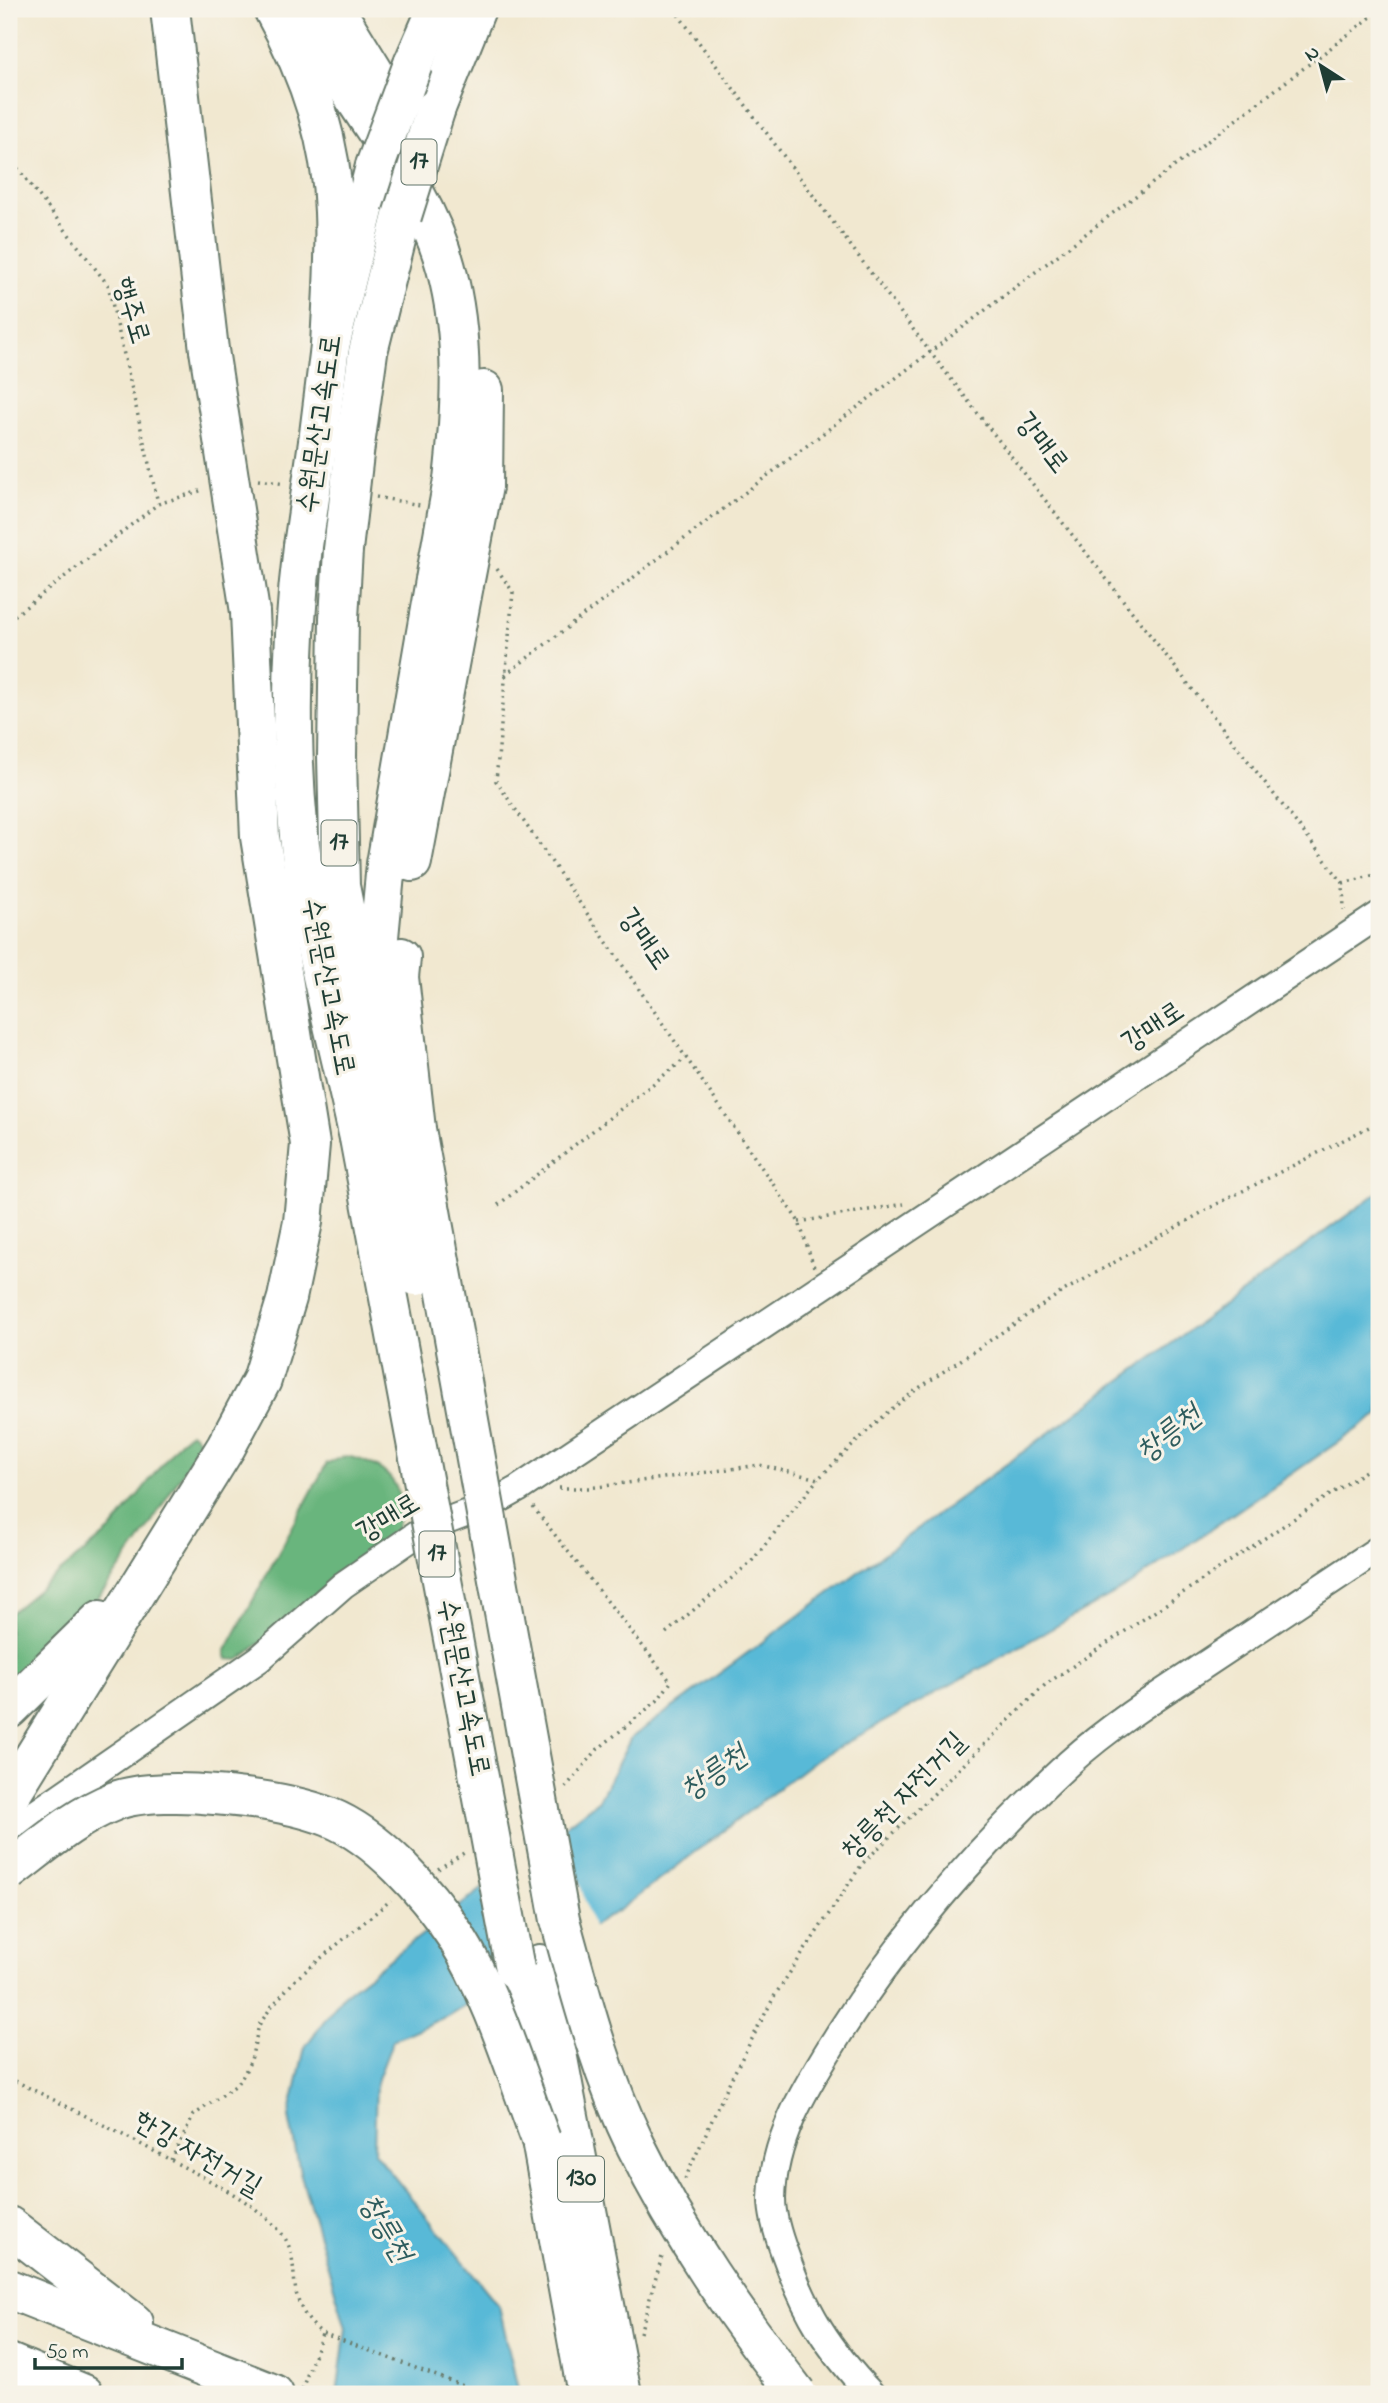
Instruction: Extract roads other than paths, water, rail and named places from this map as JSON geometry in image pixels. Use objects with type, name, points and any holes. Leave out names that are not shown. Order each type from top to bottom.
[{"type":"highway","points":[[9,1797],[226,1447],[262,1380],[287,1298],[303,1222],[310,1144],[260,837],[250,612],[209,350],[170,9]]},
{"type":"highway","points":[[273,9],[316,101],[328,153],[334,212],[330,346]]},
{"type":"highway","points":[[300,9],[397,160],[425,213],[446,268],[461,360],[461,409],[468,483]]},
{"type":"highway","points":[[335,9],[451,207],[468,259],[480,312],[484,361],[468,483],[450,583],[386,864],[377,958],[388,1133],[560,1920],[590,2030],[635,2144],[675,2220],[731,2308],[797,2394]]},
{"type":"highway","name":"수원문산고속도로","points":[[437,9],[413,64],[375,166],[330,346],[343,550],[337,756],[340,886],[388,1133],[527,1966]]},
{"type":"highway","name":"수원문산고속도로","points":[[388,1133],[310,914],[293,761],[293,666],[303,546],[368,352],[402,216],[436,108],[476,9]]},
{"type":"highway","points":[[9,1709],[97,1623],[160,1553]]},
{"type":"highway","points":[[9,1871],[62,1832],[116,1801],[183,1792],[257,1798],[330,1817],[383,1852],[421,1890],[453,1933],[481,1980],[541,2140]]},
{"type":"highway","name":"130","points":[[527,1966],[541,2140],[587,2394]]},
{"type":"highway","name":"130","points":[[527,1966],[622,2394]]},
{"type":"highway","points":[[9,2226],[102,2301],[188,2360]]},
{"type":"highway","points":[[9,2289],[268,2392]]},
{"type":"highway","points":[[9,2362],[84,2394]]},
{"type":"street","name":"강매로","points":[[9,1832],[259,1659],[343,1585],[423,1530],[491,1504],[518,1489],[1379,915]]},
{"type":"street","points":[[871,2394],[819,2332],[798,2291],[780,2240],[772,2202],[775,2167],[804,2088],[871,1984],[988,1845],[1070,1762],[1131,1714],[1379,1549]]},
{"type":"water","name":"창릉천","points":[[1379,1192],[1379,1414],[1125,1588],[817,1759],[621,1909],[447,2016],[393,2040],[376,2084],[374,2152],[499,2306],[519,2394],[337,2394],[346,2328],[300,2172],[289,2117],[305,2047],[343,1995],[599,1800],[631,1738]]}]
